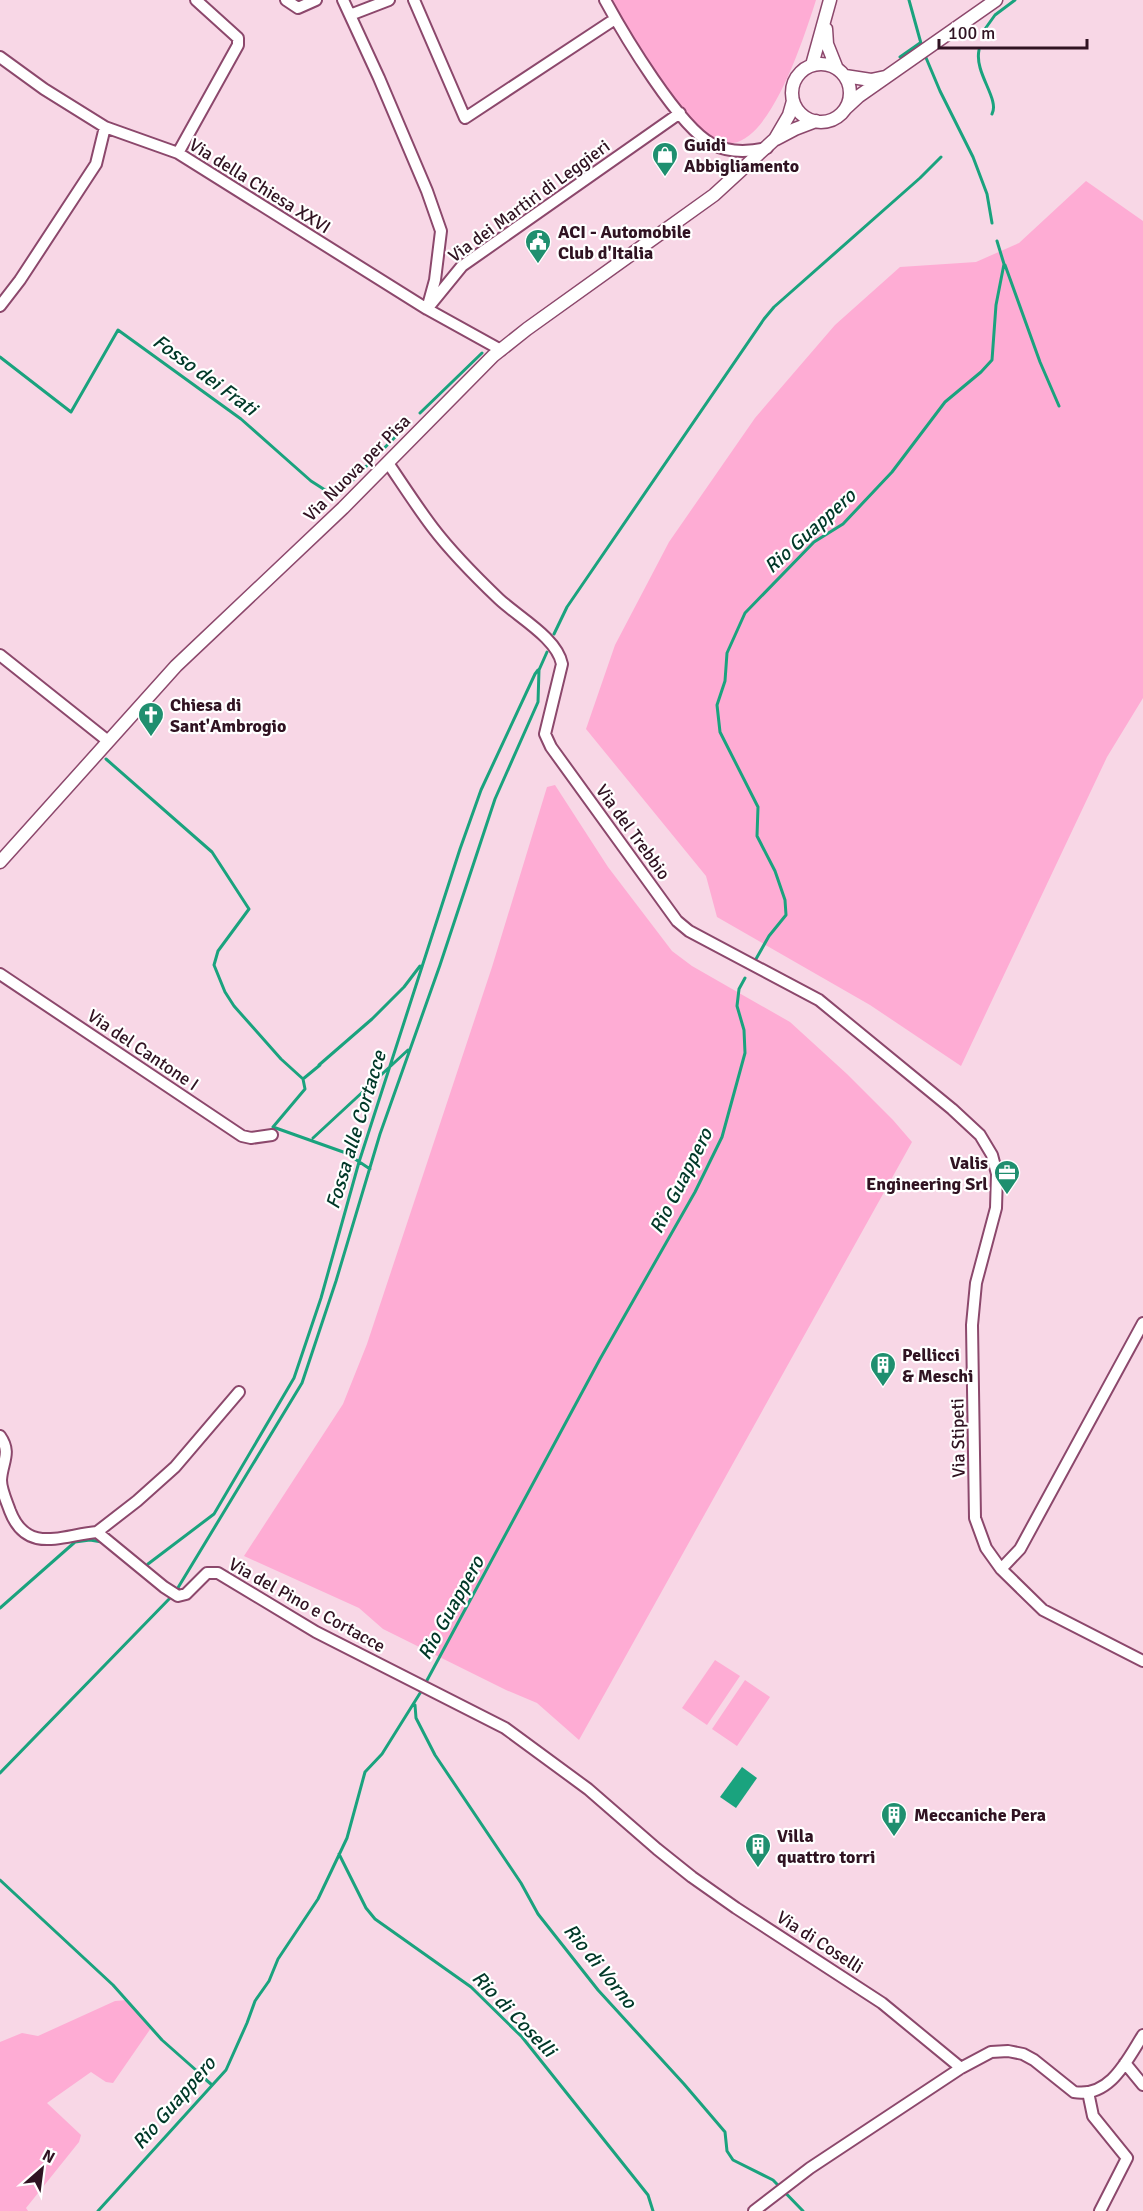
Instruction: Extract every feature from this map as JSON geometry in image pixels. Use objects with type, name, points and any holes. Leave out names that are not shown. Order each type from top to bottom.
[{"type":"main road","points":[[812,65],[830,0]]},
{"type":"main road","points":[[771,144],[795,129],[816,121],[833,119],[859,96],[996,0]]},
{"type":"main road","points":[[826,18],[827,44],[848,82],[850,95],[846,108]]},
{"type":"main road","points":[[816,121],[802,114],[794,101],[792,90],[802,72],[812,65],[826,64],[841,72],[877,80],[888,76]]},
{"type":"main road","points":[[771,144],[789,115],[794,101]]},
{"type":"main road","name":"Via Nuova per Pisa","points":[[0,862],[176,666],[336,515],[501,350],[527,329],[692,213],[771,144]]},
{"type":"street","points":[[178,153],[238,45],[238,38],[196,0]]},
{"type":"street","points":[[286,0],[298,8],[316,0]]},
{"type":"street","name":"Via dei Martiri di Leggieri","points":[[343,0],[423,180],[441,231],[435,280],[427,309]]},
{"type":"street","points":[[350,15],[389,0]]},
{"type":"street","points":[[414,0],[465,118],[615,19]]},
{"type":"street","points":[[605,0],[650,74],[702,137],[720,148],[750,152],[771,144]]},
{"type":"street","name":"Via della Chiesa XXVI","points":[[0,57],[44,89],[105,127],[178,153],[427,309],[501,350]]},
{"type":"street","name":"Via dei Martiri di Leggieri","points":[[427,309],[462,266],[680,113]]},
{"type":"street","points":[[0,306],[20,280],[96,164],[105,127]]},
{"type":"street","name":"Via del Trebbio","points":[[388,463],[447,545],[499,599],[550,642],[560,654],[562,664],[545,734],[551,747],[582,791],[677,921],[689,931],[819,1000],[952,1109],[980,1135]]},
{"type":"street","points":[[0,655],[108,741]]},
{"type":"street","name":"Via del Cantone I","points":[[0,974],[242,1136],[251,1138],[272,1135]]},
{"type":"street","name":"Via Stipeti","points":[[980,1135],[992,1155],[997,1174],[997,1194],[996,1208],[976,1283],[972,1325],[975,1518],[986,1548],[1001,1569],[1043,1610],[1143,1661]]},
{"type":"street","points":[[1001,1569],[1020,1549],[1143,1323]]},
{"type":"street","points":[[0,1436],[7,1452],[1,1481],[5,1497],[15,1522],[26,1534],[35,1540],[97,1532],[175,1467],[239,1392]]},
{"type":"street","name":"Via del Pino e Cortacce","points":[[97,1532],[175,1594],[186,1594],[207,1573],[218,1573],[316,1632],[505,1728],[606,1804],[657,1849]]},
{"type":"street","name":"Via di Coselli","points":[[657,1849],[736,1908],[882,2003],[961,2068]]},
{"type":"street","points":[[754,2211],[791,2182],[961,2068],[991,2052],[1015,2052],[1034,2060],[1074,2092],[1088,2092],[1109,2083],[1143,2035]]},
{"type":"street","points":[[1125,2063],[1143,2085]]},
{"type":"street","points":[[1088,2092],[1093,2116],[1127,2158],[1100,2211]]},
{"type":"shaded area","points":[[598,0],[816,0],[795,59],[774,104],[748,137],[729,143],[707,136],[613,29]]},
{"type":"shaded area","points":[[1086,181],[1143,221],[1143,698],[1107,757],[961,1066],[870,1005],[717,917],[706,876],[586,729],[615,645],[669,542],[755,418],[835,325],[900,267],[976,262],[1019,243]]},
{"type":"shaded area","points":[[555,785],[608,867],[672,951],[692,966],[790,1022],[847,1074],[912,1142],[579,1740],[537,1703],[383,1629],[359,1608],[244,1556],[343,1404],[367,1344],[492,967],[547,787]]},
{"type":"shaded area","points":[[715,1660],[740,1676],[707,1725],[682,1708]]},
{"type":"shaded area","points":[[745,1680],[770,1697],[737,1746],[712,1729]]},
{"type":"shaded area","points":[[742,1767],[757,1778],[736,1808],[720,1797]]},
{"type":"shaded area","points":[[127,2000],[151,2028],[113,2083],[106,2082],[91,2072],[47,2103],[81,2135],[79,2142],[26,2208],[28,2211],[0,2211],[0,2042],[22,2033],[38,2036],[115,2001]]},
{"type":"waterway","name":"Rio Guappero","points":[[909,0],[922,47]]},
{"type":"waterway","points":[[985,29],[995,15],[1015,0]]},
{"type":"waterway","name":"Fosso dei Frati","points":[[900,57],[920,43]]},
{"type":"waterway","points":[[979,50],[980,68],[993,101],[992,114]]},
{"type":"waterway","name":"Rio Guappero","points":[[924,53],[973,157],[987,194],[992,223]]},
{"type":"waterway","points":[[554,634],[567,607],[764,319],[774,307],[941,157]]},
{"type":"waterway","name":"Rio Guappero","points":[[756,959],[769,936],[786,915],[785,900],[775,871],[757,836],[758,807],[720,732],[717,705],[725,681],[727,653],[745,613],[814,542],[843,524],[892,472],[945,402],[992,360],[996,305],[1004,264],[997,241]]},
{"type":"waterway","points":[[1005,265],[1040,362],[1059,406]]},
{"type":"waterway","name":"Fosso dei Frati","points":[[0,357],[71,412],[118,330],[241,419],[311,481],[336,497],[408,424]]},
{"type":"waterway","name":"Fosso dei Frati","points":[[420,413],[482,353]]},
{"type":"waterway","points":[[176,1591],[302,1383],[336,1281],[380,1134],[440,965],[495,799],[538,702],[539,670],[547,652]]},
{"type":"waterway","name":"Fossa alle Cortacce","points":[[148,1564],[214,1514],[294,1378],[321,1298],[359,1162],[460,849],[481,790],[538,670]]},
{"type":"waterway","points":[[106,759],[212,852],[249,909],[218,951],[214,965],[225,992],[234,1006],[281,1059],[303,1079],[305,1089],[273,1127],[346,1153],[370,1169]]},
{"type":"waterway","points":[[319,1065],[372,1019],[404,987],[420,966]]},
{"type":"waterway","name":"Rio Guappero","points":[[425,1684],[600,1359],[695,1192],[722,1137],[745,1053],[744,1030],[737,1006],[739,989],[745,978]]},
{"type":"waterway","points":[[313,1138],[408,1050]]},
{"type":"waterway","points":[[303,1079],[320,1065]]},
{"type":"waterway","points":[[0,1608],[75,1542],[90,1540],[102,1542]]},
{"type":"waterway","points":[[0,1773],[172,1596]]},
{"type":"waterway","name":"Rio Guappero","points":[[98,2211],[226,2070],[255,2001],[269,1981],[278,1959],[318,1899],[347,1838],[365,1772],[382,1754],[422,1690]]},
{"type":"waterway","name":"Rio di Vorno","points":[[415,1705],[416,1718],[435,1755],[521,1883],[538,1914],[598,1990],[725,2132],[727,2151],[733,2160],[773,2180],[803,2211]]},
{"type":"waterway","name":"Rio di Coselli","points":[[339,1854],[366,1908],[375,1919],[471,1987],[522,2037],[648,2195],[653,2211]]},
{"type":"waterway","points":[[0,1880],[113,1985],[162,2040],[197,2071]]},
{"type":"waterway","points":[[204,2078],[212,2085]]},
{"type":"place","name":"Guidi Abbigliamento","points":[[665,178]]},
{"type":"place","name":"ACI - Automobile Club d'Italia","points":[[538,265]]},
{"type":"place","name":"Chiesa di Sant'Ambrogio","points":[[151,738]]},
{"type":"place","name":"Valis Engineering Srl","points":[[1007,1196]]},
{"type":"place","name":"Pellicci & Meschi","points":[[883,1388]]},
{"type":"place","name":"Meccaniche Pera","points":[[894,1838]]},
{"type":"place","name":"Villa quattro torri","points":[[758,1869]]}]
